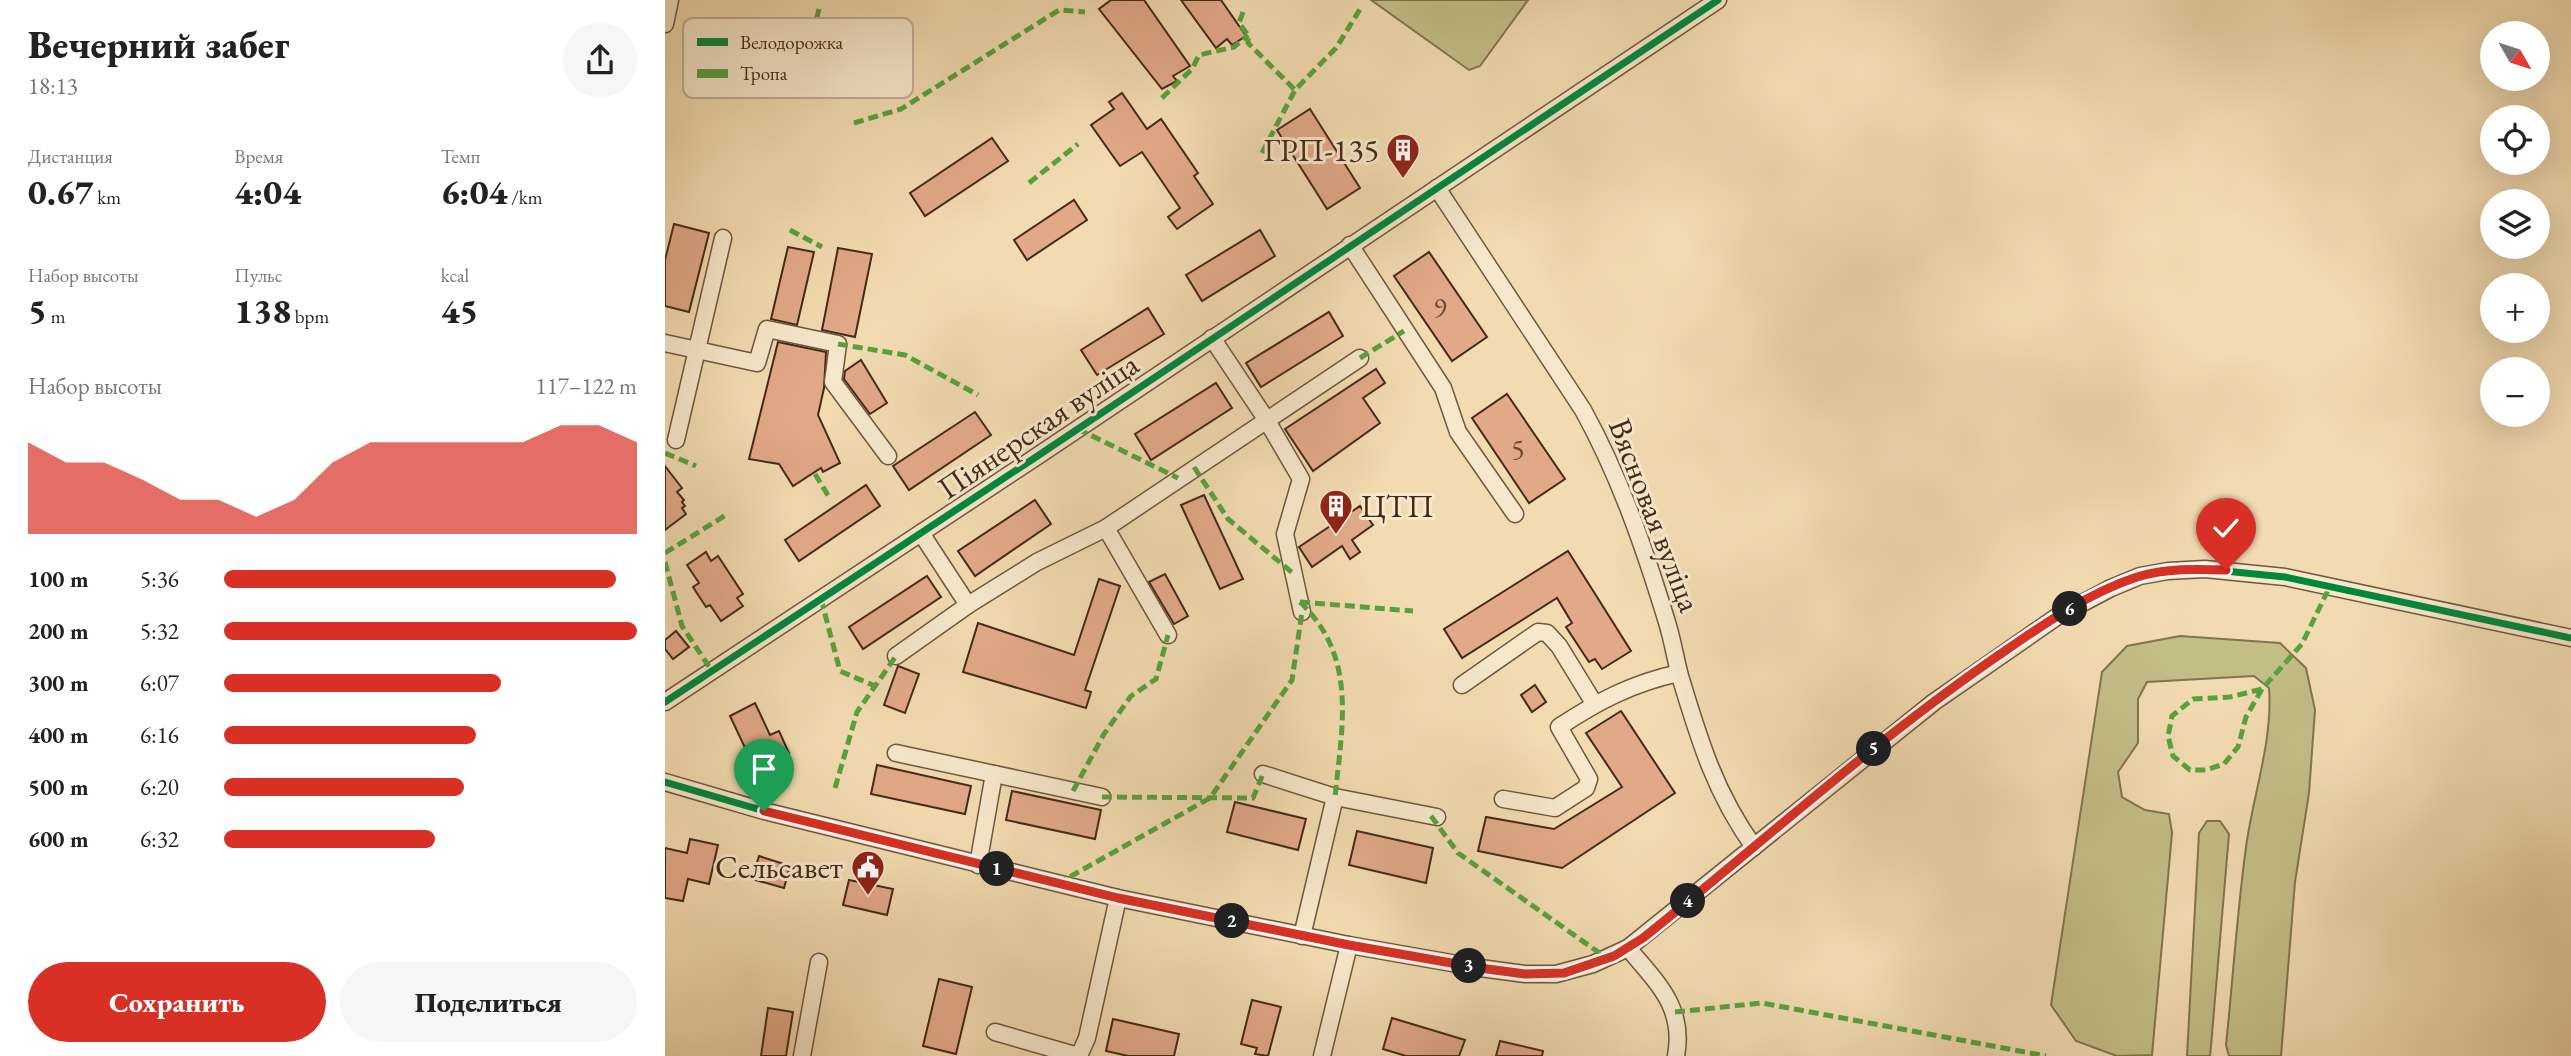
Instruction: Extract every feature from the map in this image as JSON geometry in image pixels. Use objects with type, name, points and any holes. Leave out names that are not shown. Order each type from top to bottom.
[{"type":"street","points":[[665,24],[670,0]]},
{"type":"street","name":"Піянерская вуліца","points":[[665,702],[1718,0]]},
{"type":"street","name":"Вясновая вуліца","points":[[1437,188],[1599,439],[1650,568],[1667,620],[1679,673],[1716,785],[1728,810],[1754,847]]},
{"type":"street","points":[[676,440],[723,238]]},
{"type":"street","points":[[1350,245],[1443,388],[1458,432],[1515,514]]},
{"type":"street","points":[[665,343],[757,363],[767,329],[838,344],[833,382],[888,456]]},
{"type":"street","points":[[1212,338],[1266,419],[1301,479],[1285,534],[1303,612]]},
{"type":"street","points":[[896,656],[968,605],[1052,554],[1106,528],[1360,358]]},
{"type":"street","points":[[1106,528],[1168,635]]},
{"type":"street","points":[[921,533],[968,605]]},
{"type":"street","points":[[665,782],[764,811],[1118,898],[1302,936],[1480,968],[1525,974],[1556,974],[1593,964],[1628,948],[1893,733],[1975,672],[2058,616],[2093,596],[2140,576],[2205,569],[2285,577],[2571,638]]},
{"type":"street","points":[[1462,685],[1538,632],[1546,633],[1559,646],[1594,704]]},
{"type":"street","points":[[1503,799],[1555,808],[1586,788],[1589,779],[1559,727],[1594,704],[1643,681],[1679,673]]},
{"type":"street","points":[[895,753],[1103,797]]},
{"type":"street","points":[[978,864],[994,774]]},
{"type":"street","points":[[1263,774],[1335,797],[1437,817]]},
{"type":"street","points":[[1302,936],[1335,797]]},
{"type":"street","points":[[995,1032],[1079,1056],[1087,1038],[1118,898]]},
{"type":"street","points":[[1322,1056],[1349,945]]},
{"type":"street","points":[[1628,948],[1670,1002],[1678,1023],[1676,1056]]},
{"type":"street","points":[[802,1056],[819,962]]},
{"type":"shaded area","points":[[1371,0],[1528,0],[1480,66],[1469,70]]},
{"type":"shaded area","points":[[2180,636],[2280,643],[2306,668],[2315,710],[2309,793],[2295,882],[2281,1056],[2229,1056],[2226,1045],[2246,847],[2268,728],[2269,688],[2254,676],[2147,682],[2138,699],[2138,743],[2118,772],[2122,797],[2145,810],[2169,814],[2172,833],[2152,1055],[2117,1056],[2076,1041],[2051,1005],[2102,672],[2127,646]]},
{"type":"shaded area","points":[[2207,821],[2220,821],[2229,834],[2211,1046],[2210,1056],[2187,1056],[2199,833]]},
{"type":"building","points":[[1111,0],[1144,0],[1190,66],[1173,76],[1177,81],[1162,89],[1099,9]]},
{"type":"building","points":[[1181,0],[1221,0],[1246,36],[1232,45],[1227,39],[1216,48]]},
{"type":"building","points":[[1122,93],[1147,129],[1161,119],[1198,173],[1194,176],[1213,204],[1177,229],[1168,217],[1180,208],[1142,152],[1120,166],[1091,125],[1114,109],[1109,102]]},
{"type":"building","points":[[1310,109],[1360,188],[1327,209],[1277,130]]},
{"type":"building","points":[[992,138],[1008,161],[925,216],[910,193]]},
{"type":"building","points":[[1074,200],[1087,220],[1027,260],[1014,240]]},
{"type":"building","points":[[674,224],[709,233],[689,312],[665,306],[665,260]]},
{"type":"building","points":[[1260,230],[1275,256],[1202,301],[1186,275]]},
{"type":"building","points":[[788,247],[814,252],[797,325],[771,319]]},
{"type":"building","points":[[838,248],[872,254],[855,337],[822,330]]},
{"type":"building","points":[[1429,252],[1487,337],[1452,361],[1394,276]]},
{"type":"building","points":[[1148,308],[1164,334],[1097,375],[1081,350]]},
{"type":"building","points":[[1329,312],[1343,336],[1261,387],[1246,363]]},
{"type":"building","points":[[778,342],[826,352],[824,388],[818,415],[840,463],[823,472],[821,468],[793,486],[779,464],[749,459]]},
{"type":"building","points":[[861,360],[887,403],[870,414],[844,379],[845,371]]},
{"type":"building","points":[[1376,369],[1385,383],[1363,398],[1380,423],[1313,471],[1285,429]]},
{"type":"building","points":[[1216,383],[1232,408],[1151,460],[1135,434]]},
{"type":"building","points":[[1507,394],[1565,479],[1529,503],[1472,418]]},
{"type":"building","points":[[975,412],[991,435],[909,490],[893,466]]},
{"type":"building","points":[[665,466],[682,488],[677,492],[684,500],[682,502],[685,506],[682,508],[686,514],[665,530]]},
{"type":"building","points":[[866,485],[880,506],[799,561],[785,540]]},
{"type":"building","points":[[1204,495],[1243,579],[1220,589],[1181,505]]},
{"type":"building","points":[[1035,500],[1051,524],[975,576],[958,551]]},
{"type":"building","name":"ЦТП","points":[[1360,506],[1373,525],[1352,540],[1360,552],[1350,559],[1342,546],[1312,567],[1299,547]]},
{"type":"building","points":[[1568,551],[1631,651],[1602,669],[1595,659],[1589,662],[1566,627],[1572,623],[1557,598],[1462,658],[1444,629]]},
{"type":"building","points":[[706,552],[711,561],[718,556],[743,594],[737,598],[743,606],[721,621],[710,605],[706,607],[693,587],[699,583],[687,565]]},
{"type":"building","points":[[1165,574],[1188,616],[1174,624],[1149,582]]},
{"type":"building","points":[[927,576],[941,597],[863,649],[849,627]]},
{"type":"building","points":[[1099,579],[1120,586],[1085,690],[1091,692],[1086,708],[963,672],[978,623],[1074,655]]},
{"type":"building","points":[[676,631],[689,647],[673,659],[665,649],[665,640]]},
{"type":"building","points":[[898,666],[919,674],[905,713],[884,705]]},
{"type":"building","points":[[1535,685],[1546,702],[1532,712],[1521,695]]},
{"type":"building","points":[[755,703],[770,735],[779,731],[789,753],[755,769],[730,716]]},
{"type":"building","points":[[1621,711],[1675,793],[1562,868],[1478,851],[1486,817],[1554,829],[1622,787],[1586,733]]},
{"type":"building","points":[[877,765],[971,786],[965,814],[871,794]]},
{"type":"building","points":[[1012,791],[1101,810],[1095,839],[1006,820]]},
{"type":"building","points":[[1235,802],[1306,819],[1298,850],[1227,832]]},
{"type":"building","points":[[1357,831],[1433,848],[1426,883],[1349,865]]},
{"type":"building","points":[[690,839],[718,845],[709,884],[688,879],[683,901],[665,898],[665,848],[687,853]]},
{"type":"building","points":[[759,856],[790,866],[784,888],[752,879]]},
{"type":"building","name":"Сельсавет","points":[[849,880],[893,889],[887,915],[843,905]]},
{"type":"building","points":[[939,979],[972,987],[956,1054],[923,1046]]},
{"type":"building","points":[[1252,1000],[1281,1007],[1268,1056],[1255,1054],[1257,1048],[1241,1044]]},
{"type":"building","points":[[768,1008],[793,1012],[786,1056],[761,1056]]},
{"type":"building","points":[[1392,1018],[1465,1040],[1459,1056],[1406,1056],[1383,1049]]},
{"type":"building","points":[[1113,1019],[1179,1034],[1174,1056],[1128,1056],[1106,1051]]},
{"type":"building","points":[[1500,1041],[1543,1051],[1542,1056],[1496,1056]]},
{"type":"marked path","points":[[1262,153],[1295,90],[1336,48],[1362,6]]},
{"type":"marked path","points":[[817,18],[819,9]]},
{"type":"marked path","points":[[854,123],[901,109],[1059,10],[1085,12]]},
{"type":"marked path","points":[[1243,12],[1239,23],[1248,35],[1248,43],[1295,90]]},
{"type":"marked path","points":[[1162,98],[1192,69],[1199,55],[1234,47],[1248,35]]},
{"type":"marked path","points":[[1029,183],[1078,144]]},
{"type":"marked path","points":[[790,230],[822,247]]},
{"type":"marked path","points":[[1360,358],[1404,331]]},
{"type":"marked path","points":[[838,344],[905,355],[978,395]]},
{"type":"marked path","points":[[1078,429],[1178,478]]},
{"type":"marked path","points":[[665,453],[696,466]]},
{"type":"marked path","points":[[1194,467],[1228,519],[1294,574]]},
{"type":"marked path","points":[[815,474],[829,497]]},
{"type":"marked path","points":[[665,553],[726,515]]},
{"type":"marked path","points":[[665,562],[682,626],[712,671]]},
{"type":"marked path","points":[[2262,689],[2246,717],[2238,747],[2224,764],[2206,770],[2190,770],[2173,756],[2168,736],[2172,716],[2193,699],[2230,697],[2262,689],[2302,644],[2330,586]]},
{"type":"marked path","points":[[821,599],[840,671],[875,686]]},
{"type":"marked path","points":[[1300,602],[1318,623],[1331,646],[1338,669],[1342,719],[1335,797]]},
{"type":"marked path","points":[[1300,602],[1413,611]]},
{"type":"marked path","points":[[1057,884],[1210,798],[1292,680],[1302,612]]},
{"type":"marked path","points":[[1073,791],[1104,734],[1131,696],[1156,679],[1168,635]]},
{"type":"marked path","points":[[835,788],[857,712],[896,656]]},
{"type":"marked path","points":[[1102,797],[1253,798],[1263,774]]},
{"type":"marked path","points":[[1431,816],[1458,853],[1608,959]]},
{"type":"marked path","points":[[1675,1012],[1762,1003],[2046,1056]]},
{"type":"cycle path","points":[[665,702],[1718,0]]},
{"type":"cycle path","points":[[665,782],[764,811],[1118,898],[1349,945],[1480,968],[1525,974],[1556,974],[1593,964],[1628,948],[1934,702],[2058,616],[2140,576],[2205,569],[2285,577],[2571,638]]},
{"type":"place","name":"ГРП-135","points":[[1403,180]]},
{"type":"place","name":"ЦТП","points":[[1336,536]]},
{"type":"place","name":"Сельсавет","points":[[868,897]]},
{"type":"route","points":[[764,811],[1118,898],[1349,945],[1480,968],[1550,975],[1577,970],[1608,959],[1643,938],[1893,733],[1975,672],[2058,616],[2093,596],[2140,576],[2184,569],[2226,570]]}]
